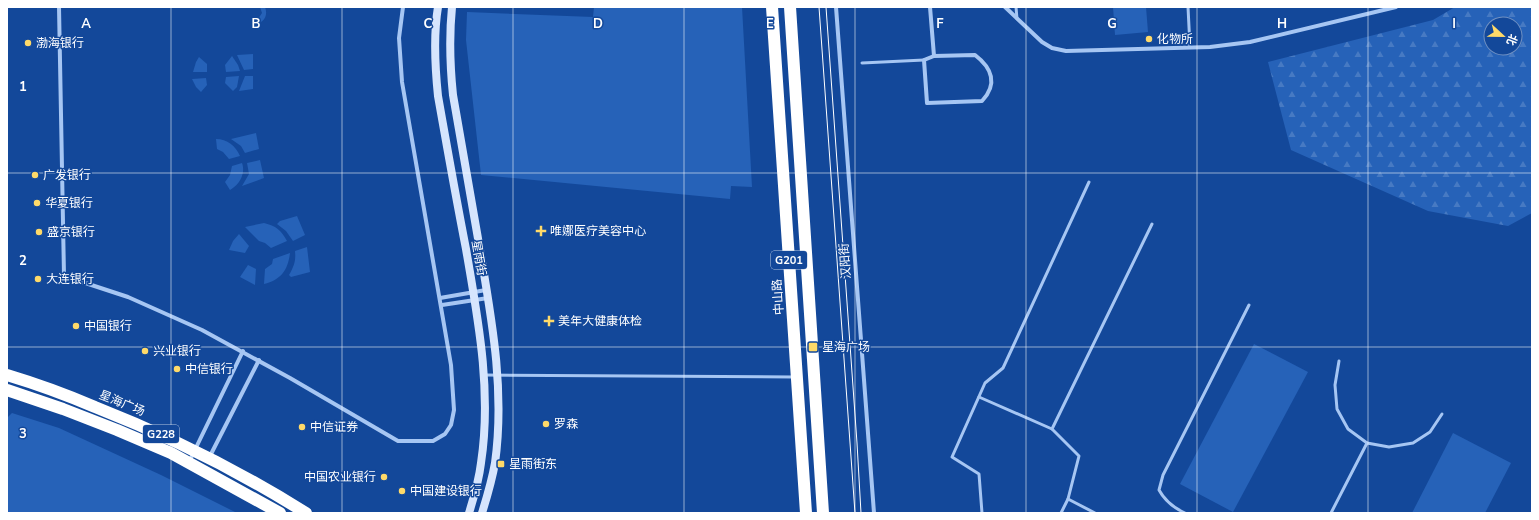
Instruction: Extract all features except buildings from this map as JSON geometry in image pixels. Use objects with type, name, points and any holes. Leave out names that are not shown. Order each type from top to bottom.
[{"type":"highway","name":"中山路","points":[[772,7],[806,513]]},
{"type":"highway","name":"G201","points":[[790,7],[823,513]]},
{"type":"highway","name":"星海广场","points":[[7,375],[100,408],[168,437],[277,495],[306,513]]},
{"type":"highway","name":"G228","points":[[7,390],[63,409],[171,453],[188,465],[280,513]]},
{"type":"street","points":[[58,7],[64,276],[128,297],[202,330],[259,360],[398,441],[432,441],[445,434],[451,425],[454,410],[451,365],[402,82],[399,38],[403,7]]},
{"type":"street","name":"星雨街","points":[[438,7],[435,39],[435,67],[438,96],[474,296],[483,355],[484,430],[481,463],[469,513]]},
{"type":"street","name":"星雨街","points":[[452,7],[450,67],[453,95],[496,355],[498,431],[494,464],[482,513]]},
{"type":"street","name":"汉阳街","points":[[836,7],[874,513]]},
{"type":"street","points":[[930,7],[934,56]]},
{"type":"street","points":[[1005,7],[1042,42],[1052,48],[1066,51],[1190,47],[1250,42],[1396,7]]},
{"type":"street","points":[[975,55],[984,62],[990,72],[992,83],[989,94],[982,101],[927,103],[924,60],[934,56],[975,55]]},
{"type":"street","points":[[440,298],[487,294]]},
{"type":"street","points":[[442,306],[474,296],[487,294]]},
{"type":"street","points":[[188,465],[243,351]]},
{"type":"street","points":[[202,472],[259,360]]},
{"type":"lane","points":[[1016,7],[1017,19]]},
{"type":"lane","points":[[1188,7],[1190,47]]},
{"type":"lane","points":[[862,63],[924,60]]},
{"type":"lane","points":[[982,513],[979,474],[952,457],[985,383],[1003,368],[1089,182]]},
{"type":"lane","points":[[1052,429],[1152,224]]},
{"type":"lane","points":[[1185,513],[1177,509],[1163,498],[1159,490],[1163,475],[1249,305]]},
{"type":"lane","points":[[1339,360],[1335,385],[1338,409],[1348,429],[1367,443],[1389,447],[1414,443],[1430,432],[1442,414]]},
{"type":"lane","points":[[484,375],[797,377]]},
{"type":"lane","points":[[979,397],[1052,429],[1079,456],[1068,499],[1061,513]]},
{"type":"lane","points":[[1331,513],[1367,443]]},
{"type":"lane","points":[[1068,499],[1094,513]]},
{"type":"green space","points":[[260,7],[265,7],[266,15],[262,21],[257,24],[256,22],[262,13]]},
{"type":"green space","points":[[594,7],[742,7],[752,187],[731,186],[730,199],[481,175],[466,40],[467,12],[593,17]]},
{"type":"green space","points":[[1113,7],[1146,7],[1148,32],[1115,35]]},
{"type":"green space","points":[[1455,7],[1532,7],[1532,213],[1508,226],[1428,211],[1291,150],[1268,62],[1433,20]]},
{"type":"green space","points":[[253,54],[253,69],[244,70],[237,55]]},
{"type":"green space","points":[[232,56],[240,71],[226,72],[225,65]]},
{"type":"green space","points":[[199,57],[207,64],[207,72],[193,72]]},
{"type":"green space","points":[[239,76],[237,87],[233,91],[225,83],[226,77]]},
{"type":"green space","points":[[245,76],[253,76],[253,89],[239,91]]},
{"type":"green space","points":[[206,78],[207,85],[201,92],[196,87],[192,79]]},
{"type":"green space","points":[[256,133],[259,149],[245,153],[241,146],[231,139]]},
{"type":"green space","points":[[216,139],[224,140],[231,144],[240,156],[229,159],[223,152],[217,149]]},
{"type":"green space","points":[[260,160],[264,178],[242,186],[249,174],[247,163]]},
{"type":"green space","points":[[242,163],[243,171],[241,179],[230,190],[225,182],[230,175],[232,166]]},
{"type":"green space","points":[[297,216],[305,235],[293,241],[286,231],[277,224],[280,221]]},
{"type":"green space","points":[[264,223],[278,229],[287,241],[271,248],[265,243],[259,241],[245,227]]},
{"type":"green space","points":[[239,234],[249,246],[245,253],[229,250],[233,241]]},
{"type":"green space","points":[[307,247],[310,272],[291,277],[289,275],[294,263],[295,251]]},
{"type":"green space","points":[[290,253],[283,273],[275,280],[264,284],[265,269],[272,264],[273,259]]},
{"type":"green space","points":[[248,265],[256,269],[255,285],[240,277]]},
{"type":"green space","points":[[1254,344],[1308,372],[1233,512],[1180,484]]},
{"type":"green space","points":[[12,413],[59,428],[161,475],[237,513],[7,513],[7,418]]},
{"type":"green space","points":[[1453,433],[1511,463],[1485,513],[1412,513]]},
{"type":"tram line","points":[[819,7],[855,513]]},
{"type":"tram line","points":[[826,7],[861,513]]},
{"type":"place","name":"化物所","points":[[1149,39]]},
{"type":"place","name":"渤海银行","points":[[28,43]]},
{"type":"place","name":"广发银行","points":[[35,175]]},
{"type":"place","name":"华夏银行","points":[[37,203]]},
{"type":"place","name":"唯娜医疗美容中心","points":[[541,231]]},
{"type":"place","name":"盛京银行","points":[[39,232]]},
{"type":"place","name":"大连银行","points":[[38,279]]},
{"type":"place","name":"美年大健康体检","points":[[549,321]]},
{"type":"place","name":"中国银行","points":[[76,326]]},
{"type":"place","name":"星海广场","points":[[813,347]]},
{"type":"place","name":"兴业银行","points":[[145,351]]},
{"type":"place","name":"中信银行","points":[[177,369]]},
{"type":"place","name":"罗森","points":[[546,424]]},
{"type":"place","name":"中信证券","points":[[302,427]]},
{"type":"place","name":"星雨街东","points":[[501,464]]},
{"type":"place","name":"中国农业银行","points":[[384,477]]},
{"type":"place","name":"中国建设银行","points":[[402,491]]}]
